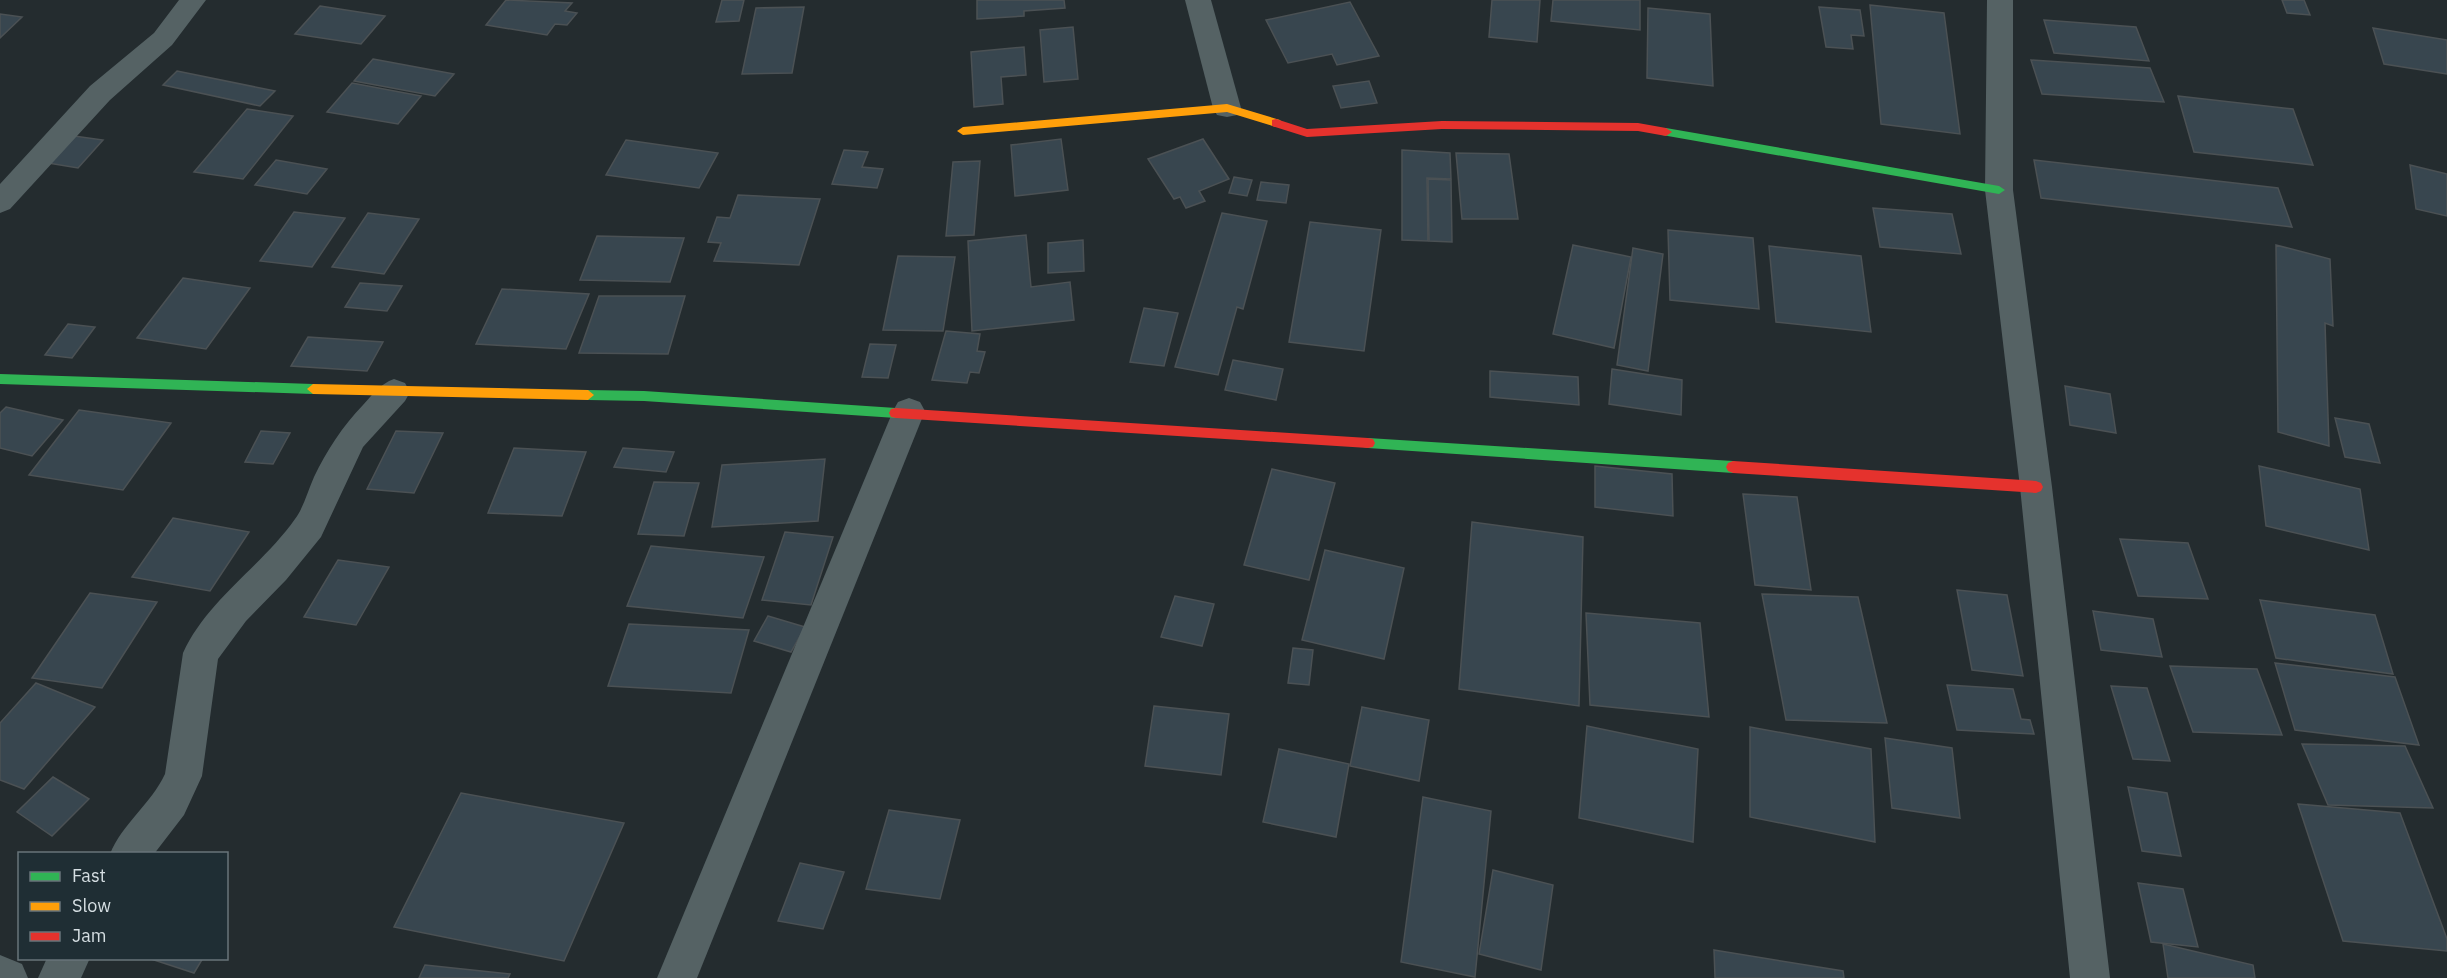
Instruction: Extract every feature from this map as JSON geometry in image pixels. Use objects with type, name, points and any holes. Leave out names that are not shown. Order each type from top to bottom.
[{"type":"street","points":[[0,202],[100,93],[163,39],[193,0]]},
{"type":"street","points":[[1198,0],[1227,108]]},
{"type":"street","points":[[2000,0],[1999,190],[2036,487],[2090,978]]},
{"type":"street","points":[[963,131],[1227,108],[1307,133],[1442,125],[1638,127],[1999,190]]},
{"type":"street","points":[[0,380],[394,392],[644,396],[909,411],[2036,487]]},
{"type":"street","points":[[131,852],[171,802],[183,776],[201,653],[234,610],[274,569],[309,527],[331,476],[352,438],[394,392]]},
{"type":"street","points":[[677,978],[909,411]]},
{"type":"street","points":[[58,978],[69,960]]},
{"type":"street","points":[[0,975],[8,978]]},
{"type":"building","points":[[506,0],[572,3],[565,11],[577,13],[567,25],[555,24],[547,35],[486,25]]},
{"type":"building","points":[[722,0],[744,0],[739,21],[716,22]]},
{"type":"building","points":[[977,0],[1064,0],[1065,8],[1024,11],[1024,16],[977,19]]},
{"type":"building","points":[[1492,0],[1540,0],[1537,42],[1489,37]]},
{"type":"building","points":[[1553,0],[1640,0],[1640,30],[1551,21]]},
{"type":"building","points":[[2282,0],[2304,0],[2310,15],[2287,13]]},
{"type":"building","points":[[1350,2],[1379,56],[1337,65],[1332,54],[1288,63],[1266,20]]},
{"type":"building","points":[[1870,5],[1944,13],[1960,134],[1881,124]]},
{"type":"building","points":[[320,6],[385,16],[361,44],[295,34]]},
{"type":"building","points":[[804,7],[792,73],[742,74],[756,8]]},
{"type":"building","points":[[1819,7],[1860,10],[1864,36],[1851,35],[1853,49],[1826,47]]},
{"type":"building","points":[[1648,8],[1710,14],[1713,86],[1647,78]]},
{"type":"building","points":[[0,14],[22,17],[0,38]]},
{"type":"building","points":[[2044,20],[2136,27],[2149,61],[2054,53]]},
{"type":"building","points":[[1073,27],[1078,79],[1044,82],[1040,30]]},
{"type":"building","points":[[2373,28],[2447,40],[2447,74],[2384,64]]},
{"type":"building","points":[[1024,47],[1026,75],[1001,77],[1003,104],[974,107],[971,52]]},
{"type":"building","points":[[373,59],[454,74],[435,96],[354,81]]},
{"type":"building","points":[[2031,60],[2150,68],[2164,102],[2042,94]]},
{"type":"building","points":[[177,71],[275,91],[260,106],[163,85]]},
{"type":"building","points":[[1369,81],[1377,103],[1341,108],[1333,86]]},
{"type":"building","points":[[352,83],[421,96],[398,124],[327,112]]},
{"type":"building","points":[[2178,96],[2293,109],[2313,165],[2194,152]]},
{"type":"building","points":[[247,109],[293,116],[243,179],[194,172]]},
{"type":"building","points":[[74,136],[103,140],[78,168],[48,163]]},
{"type":"building","points":[[1061,139],[1068,190],[1015,196],[1011,145]]},
{"type":"building","points":[[1203,139],[1229,179],[1199,191],[1205,201],[1186,208],[1180,197],[1174,199],[1148,159]]},
{"type":"building","points":[[626,140],[718,153],[699,188],[606,175]]},
{"type":"building","points":[[844,150],[868,152],[862,167],[883,169],[877,188],[832,184]]},
{"type":"building","points":[[1402,150],[1450,153],[1451,179],[1427,178],[1428,241],[1402,240]]},
{"type":"building","points":[[1456,153],[1509,154],[1518,219],[1462,219]]},
{"type":"building","points":[[276,160],[327,169],[307,194],[255,185]]},
{"type":"building","points":[[2034,160],[2278,188],[2292,227],[2041,198]]},
{"type":"building","points":[[980,161],[974,235],[946,236],[953,162]]},
{"type":"building","points":[[2410,165],[2447,174],[2447,216],[2416,209]]},
{"type":"building","points":[[1234,177],[1252,180],[1247,196],[1229,193]]},
{"type":"building","points":[[1428,179],[1451,180],[1452,242],[1429,241]]},
{"type":"building","points":[[1261,182],[1289,185],[1286,203],[1257,200]]},
{"type":"building","points":[[738,195],[820,199],[799,265],[714,261],[721,243],[708,242],[717,217],[730,218]]},
{"type":"building","points":[[1873,208],[1952,214],[1961,254],[1880,247]]},
{"type":"building","points":[[294,212],[345,218],[312,267],[260,261]]},
{"type":"building","points":[[368,213],[419,219],[384,274],[332,267]]},
{"type":"building","points":[[1222,213],[1267,221],[1243,309],[1237,307],[1218,375],[1175,367]]},
{"type":"building","points":[[1310,222],[1381,230],[1364,351],[1289,342]]},
{"type":"building","points":[[1668,230],[1753,238],[1759,309],[1670,300]]},
{"type":"building","points":[[1026,235],[1031,287],[1070,282],[1074,320],[972,331],[968,241]]},
{"type":"building","points":[[597,236],[684,238],[670,282],[580,280]]},
{"type":"building","points":[[1083,240],[1084,271],[1048,273],[1048,243]]},
{"type":"building","points":[[1573,245],[1631,257],[1614,348],[1553,334]]},
{"type":"building","points":[[2276,245],[2330,259],[2333,326],[2325,323],[2329,446],[2278,432]]},
{"type":"building","points":[[1769,246],[1861,256],[1871,332],[1776,322]]},
{"type":"building","points":[[1633,248],[1663,254],[1648,371],[1617,365]]},
{"type":"building","points":[[898,256],[955,257],[943,331],[883,330]]},
{"type":"building","points":[[183,278],[250,288],[206,349],[137,338]]},
{"type":"building","points":[[360,283],[402,286],[387,311],[345,307]]},
{"type":"building","points":[[502,289],[589,294],[566,349],[476,344]]},
{"type":"building","points":[[599,296],[685,296],[668,354],[579,353]]},
{"type":"building","points":[[1144,308],[1178,313],[1164,366],[1130,362]]},
{"type":"building","points":[[68,324],[95,327],[72,358],[45,355]]},
{"type":"building","points":[[946,331],[980,334],[977,351],[985,352],[979,373],[970,372],[967,383],[932,380]]},
{"type":"building","points":[[308,337],[383,342],[367,371],[291,366]]},
{"type":"building","points":[[870,344],[896,345],[888,378],[862,377]]},
{"type":"building","points":[[1233,360],[1283,369],[1276,400],[1225,390]]},
{"type":"building","points":[[1612,369],[1682,380],[1681,415],[1609,404]]},
{"type":"building","points":[[1490,371],[1578,377],[1579,405],[1490,397]]},
{"type":"building","points":[[2065,386],[2110,394],[2116,433],[2070,425]]},
{"type":"building","points":[[6,407],[63,420],[32,456],[0,448],[0,413]]},
{"type":"building","points":[[79,410],[171,423],[123,490],[29,475]]},
{"type":"building","points":[[2335,418],[2369,424],[2380,463],[2345,457]]},
{"type":"building","points":[[261,431],[290,433],[273,464],[245,462]]},
{"type":"building","points":[[396,431],[443,433],[414,493],[367,489]]},
{"type":"building","points":[[514,448],[586,452],[562,516],[488,513]]},
{"type":"building","points":[[623,448],[674,452],[666,472],[614,467]]},
{"type":"building","points":[[825,459],[818,521],[712,527],[722,465]]},
{"type":"building","points":[[1595,466],[1672,474],[1673,516],[1595,507]]},
{"type":"building","points":[[2259,466],[2360,489],[2369,550],[2266,526]]},
{"type":"building","points":[[1272,469],[1335,483],[1309,580],[1244,565]]},
{"type":"building","points":[[654,482],[699,483],[684,536],[638,534]]},
{"type":"building","points":[[1743,494],[1797,497],[1811,590],[1755,585]]},
{"type":"building","points":[[173,518],[249,532],[210,591],[132,577]]},
{"type":"building","points":[[1472,522],[1583,537],[1579,706],[1459,689]]},
{"type":"building","points":[[785,532],[833,537],[811,605],[762,600]]},
{"type":"building","points":[[2120,539],[2188,543],[2208,599],[2138,596]]},
{"type":"building","points":[[651,546],[764,557],[743,618],[627,606]]},
{"type":"building","points":[[1325,550],[1404,568],[1384,659],[1302,640]]},
{"type":"building","points":[[338,560],[389,567],[356,625],[304,617]]},
{"type":"building","points":[[1957,590],[2007,595],[2023,676],[1972,670]]},
{"type":"building","points":[[90,593],[157,602],[102,688],[32,678]]},
{"type":"building","points":[[1762,594],[1858,597],[1887,723],[1786,720]]},
{"type":"building","points":[[1175,596],[1214,604],[1202,646],[1161,637]]},
{"type":"building","points":[[2260,600],[2375,615],[2393,674],[2276,658]]},
{"type":"building","points":[[2093,611],[2153,619],[2162,657],[2101,650]]},
{"type":"building","points":[[1586,613],[1700,623],[1709,717],[1590,705]]},
{"type":"building","points":[[768,616],[805,627],[791,652],[754,641]]},
{"type":"building","points":[[629,624],[749,630],[731,693],[608,686]]},
{"type":"building","points":[[1293,648],[1313,650],[1309,685],[1288,683]]},
{"type":"building","points":[[2275,663],[2395,677],[2419,745],[2295,730]]},
{"type":"building","points":[[2170,666],[2257,669],[2282,735],[2193,732]]},
{"type":"building","points":[[36,683],[95,707],[24,789],[0,780],[0,723]]},
{"type":"building","points":[[1947,685],[2013,689],[2021,719],[2030,720],[2034,734],[1957,730]]},
{"type":"building","points":[[2111,686],[2147,688],[2170,761],[2133,759]]},
{"type":"building","points":[[1154,706],[1229,714],[1221,775],[1145,766]]},
{"type":"building","points":[[1362,707],[1429,720],[1419,781],[1350,766]]},
{"type":"building","points":[[1587,726],[1698,749],[1693,842],[1579,818]]},
{"type":"building","points":[[1750,727],[1871,749],[1875,842],[1750,817]]},
{"type":"building","points":[[1885,738],[1952,748],[1960,818],[1892,808]]},
{"type":"building","points":[[2302,744],[2405,746],[2433,808],[2328,805]]},
{"type":"building","points":[[1279,749],[1349,764],[1336,837],[1263,822]]},
{"type":"building","points":[[53,777],[89,799],[52,836],[17,812]]},
{"type":"building","points":[[2128,787],[2167,793],[2181,856],[2142,851]]},
{"type":"building","points":[[461,793],[624,823],[564,961],[394,927]]},
{"type":"building","points":[[1423,797],[1491,811],[1475,977],[1401,962]]},
{"type":"building","points":[[2298,804],[2400,813],[2447,939],[2447,951],[2343,941]]},
{"type":"building","points":[[889,810],[960,820],[940,899],[866,889]]},
{"type":"building","points":[[800,863],[844,872],[823,929],[778,921]]},
{"type":"building","points":[[1493,870],[1553,885],[1541,970],[1479,954]]},
{"type":"building","points":[[2138,883],[2183,889],[2198,947],[2151,942]]},
{"type":"building","points":[[2163,944],[2253,965],[2255,978],[2168,978]]},
{"type":"building","points":[[1714,950],[1843,971],[1844,978],[1715,978]]},
{"type":"building","points":[[154,960],[202,960],[194,973]]},
{"type":"building","points":[[425,965],[510,974],[508,978],[419,978]]},
{"type":"traffic: fast","points":[[1666,132],[1999,190]]},
{"type":"traffic: fast","points":[[0,379],[313,389]]},
{"type":"traffic: fast","points":[[588,395],[644,396],[896,413]]},
{"type":"traffic: fast","points":[[1368,443],[1733,467]]},
{"type":"traffic: slow","points":[[963,131],[1227,108],[1276,123]]},
{"type":"traffic: slow","points":[[313,389],[588,395]]},
{"type":"traffic: jam","points":[[1276,123],[1307,133],[1442,125],[1638,127],[1666,132]]},
{"type":"traffic: jam","points":[[896,413],[1368,443]]},
{"type":"traffic: jam","points":[[1733,467],[2036,487]]}]
